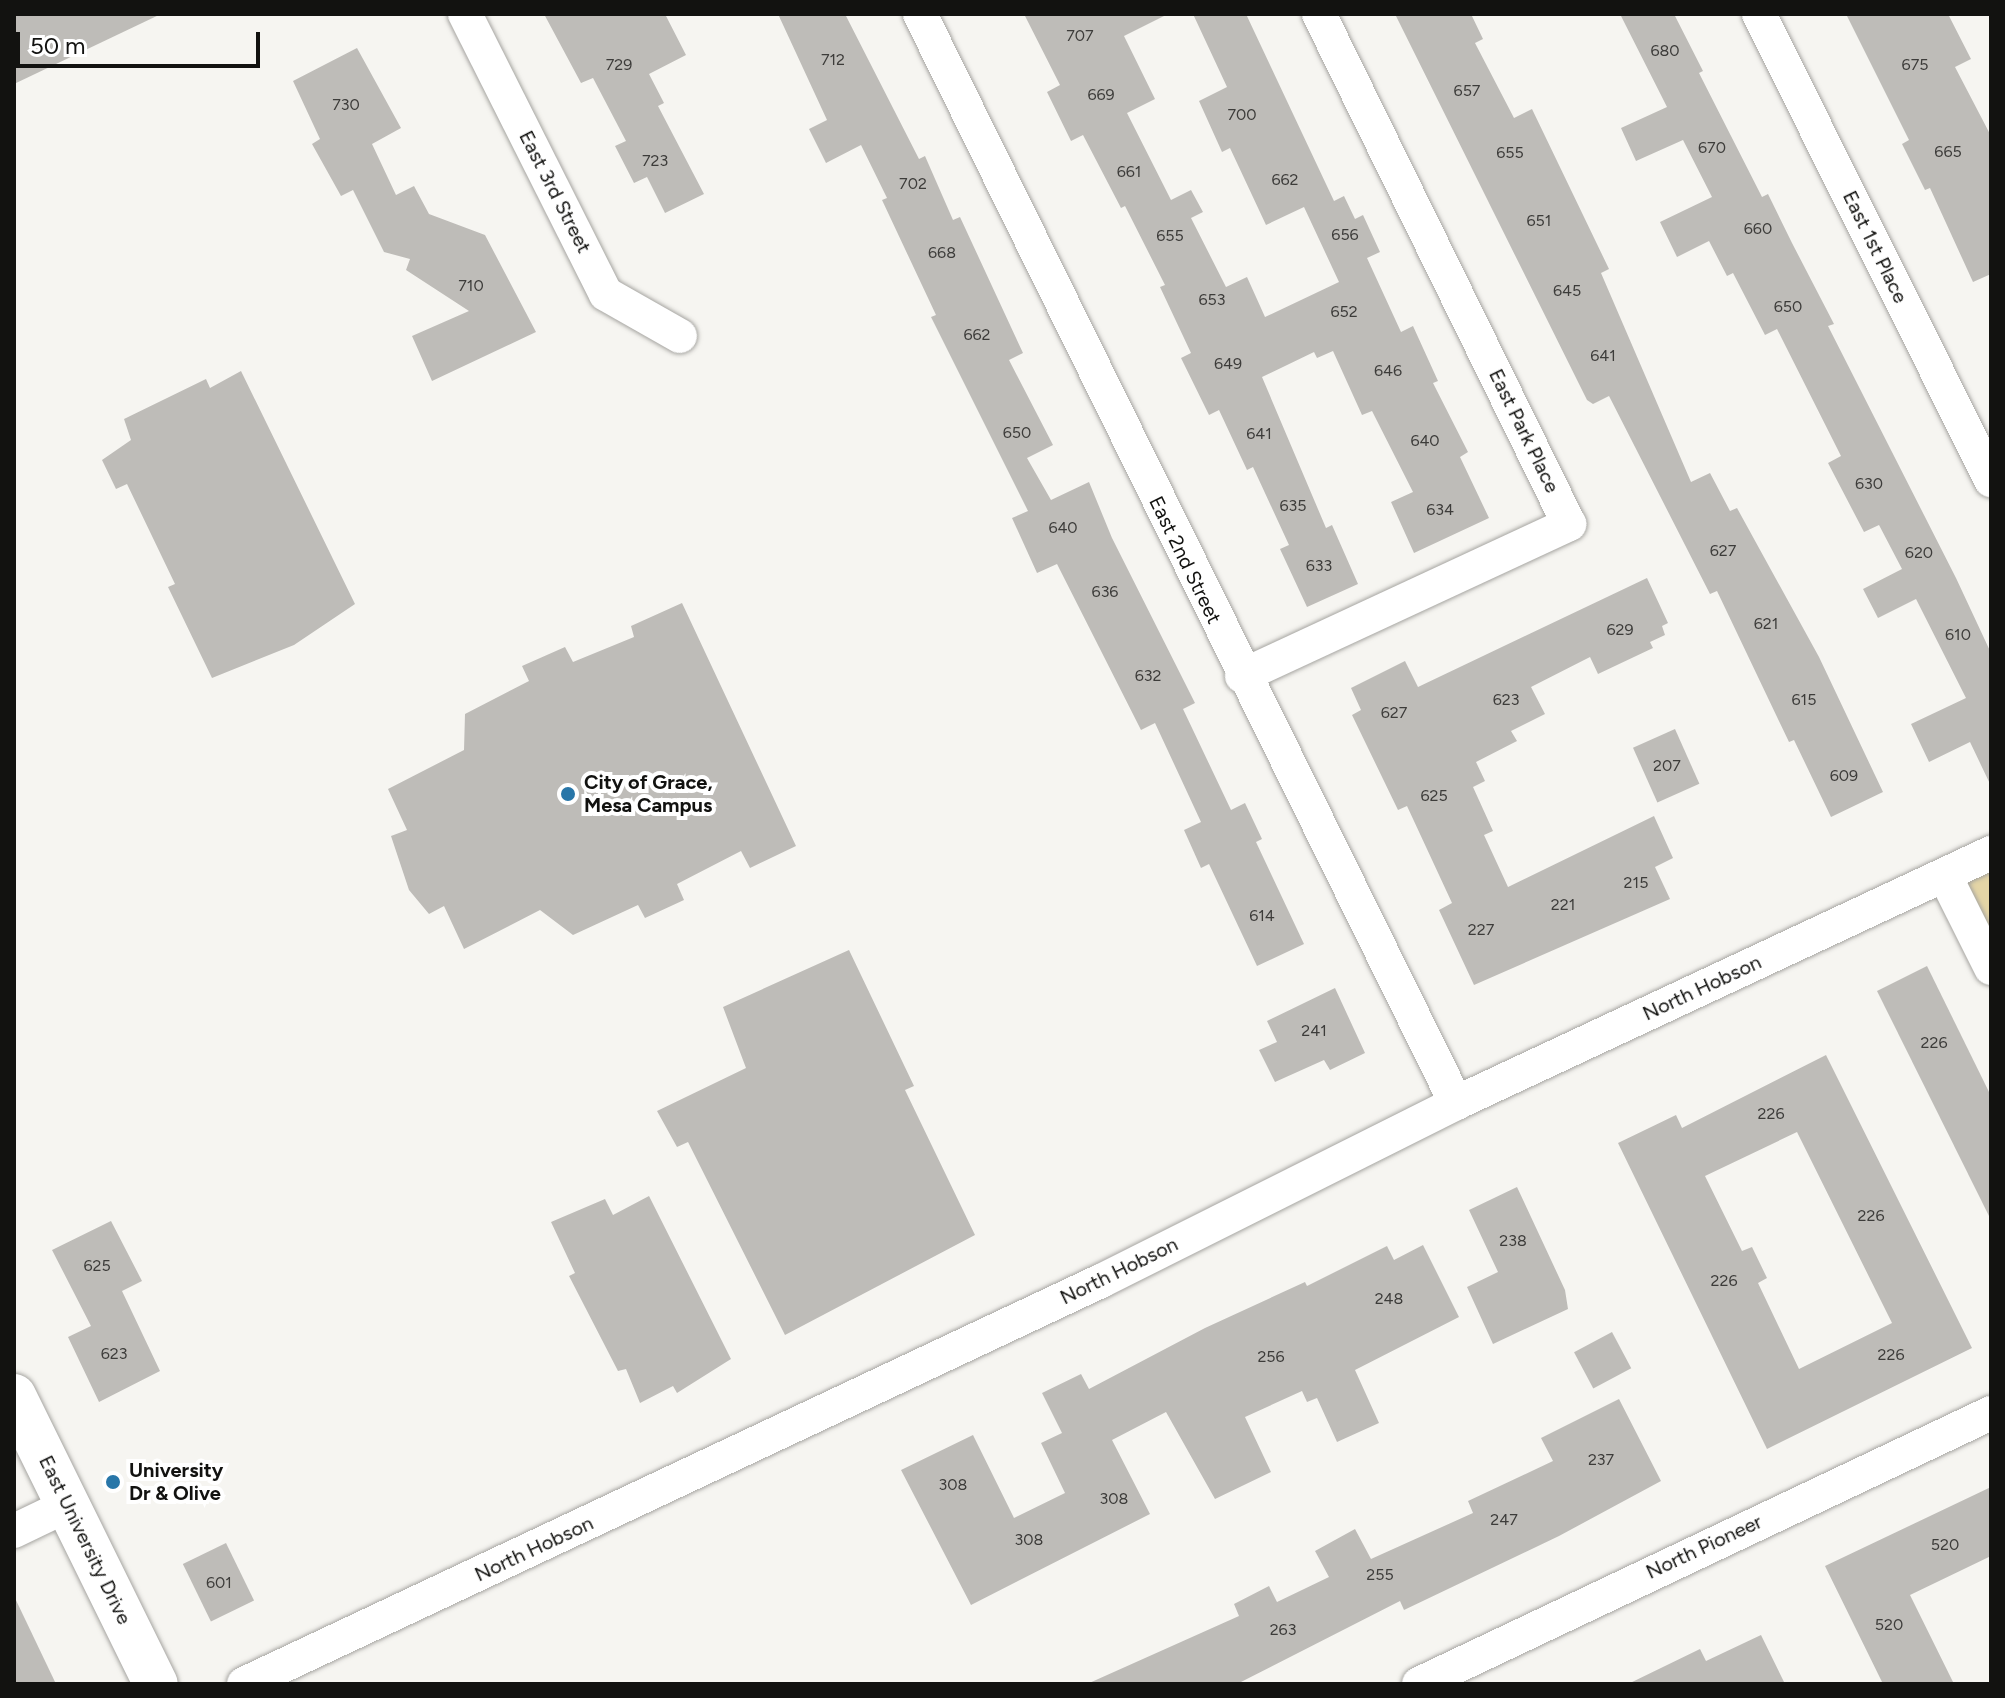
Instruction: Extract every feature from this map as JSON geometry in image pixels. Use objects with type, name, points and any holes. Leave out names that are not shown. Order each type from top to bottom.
[{"type":"main road","name":"East University Drive","points":[[14,1396],[156,1684]]},
{"type":"street","name":"East 3rd Street","points":[[465,14],[606,294],[680,336]]},
{"type":"street","name":"East 2nd Street","points":[[920,14],[1242,676],[1456,1103]]},
{"type":"street","name":"East Park Place","points":[[1242,676],[1569,524],[1319,14]]},
{"type":"street","name":"East 1st Place","points":[[1759,14],[1991,480]]},
{"type":"street","name":"North Hobson","points":[[244,1684],[1101,1281],[1456,1103],[1991,853]]},
{"type":"street","points":[[1945,876],[1991,968]]},
{"type":"street","name":"North Pioneer","points":[[1419,1684],[1991,1413]]},
{"type":"street","points":[[14,1531],[68,1505]]},
{"type":"shaded area","points":[[1991,853],[1991,968],[1945,876]]},
{"type":"building","points":[[14,14],[161,14],[14,84]]},
{"type":"building","points":[[544,14],[665,14],[686,55],[649,74],[664,103],[658,106],[704,194],[665,213],[647,177],[634,183],[615,146],[626,141],[593,78],[581,83]]},
{"type":"building","points":[[778,14],[845,14],[919,159],[925,156],[953,220],[960,217],[1023,353],[1009,360],[1053,445],[1027,458],[1051,500],[1089,482],[1112,538],[1195,703],[1183,709],[1231,810],[1245,803],[1262,839],[1256,842],[1304,944],[1257,966],[1209,864],[1201,868],[1184,830],[1201,822],[1155,723],[1141,730],[1057,564],[1037,573],[1012,518],[1028,511],[931,317],[936,315],[882,200],[887,198],[861,145],[826,163],[809,129],[827,120]]},
{"type":"building","points":[[1024,14],[1168,14],[1124,36],[1155,99],[1127,113],[1171,200],[1191,190],[1203,212],[1191,218],[1226,287],[1247,277],[1265,317],[1339,282],[1304,207],[1266,225],[1230,148],[1222,152],[1199,101],[1227,87],[1193,14],[1246,14],[1334,201],[1344,196],[1355,219],[1363,215],[1380,252],[1367,258],[1401,332],[1413,326],[1438,381],[1433,383],[1468,452],[1460,457],[1489,518],[1414,553],[1391,502],[1413,492],[1372,411],[1362,415],[1333,351],[1317,358],[1314,352],[1262,377],[1326,528],[1332,525],[1358,584],[1307,607],[1280,549],[1289,545],[1253,467],[1247,470],[1219,410],[1209,415],[1181,358],[1191,353],[1160,287],[1165,285],[1125,206],[1121,208],[1083,135],[1071,141],[1047,92],[1060,85]]},
{"type":"building","points":[[1395,14],[1471,14],[1483,39],[1475,43],[1514,118],[1532,109],[1609,269],[1601,273],[1691,482],[1710,473],[1730,511],[1737,508],[1819,657],[1883,792],[1831,817],[1794,740],[1789,742],[1717,591],[1710,594],[1609,396],[1593,404],[1587,400]]},
{"type":"building","points":[[1620,14],[1674,14],[1703,71],[1699,73],[1762,197],[1768,194],[1834,324],[1828,326],[1991,653],[1991,786],[1970,742],[1929,762],[1911,724],[1966,698],[1916,599],[1878,618],[1863,589],[1902,569],[1879,525],[1864,532],[1828,463],[1841,456],[1777,329],[1765,335],[1733,273],[1727,276],[1709,241],[1677,257],[1660,222],[1712,197],[1683,140],[1636,161],[1621,128],[1667,107]]},
{"type":"building","points":[[1846,14],[1948,14],[1971,59],[1955,67],[1991,136],[1991,274],[1973,282],[1930,188],[1925,190],[1902,144],[1909,140]]},
{"type":"building","points":[[357,48],[401,128],[372,144],[396,195],[414,186],[429,214],[485,235],[536,332],[432,381],[412,336],[469,311],[406,270],[410,259],[384,252],[353,190],[341,196],[312,144],[320,139],[293,81]]},
{"type":"building","points":[[241,371],[355,604],[294,645],[212,678],[168,587],[175,584],[127,484],[116,489],[102,460],[131,440],[124,419],[206,379],[210,388]]},
{"type":"building","points":[[1647,578],[1668,623],[1662,626],[1665,635],[1650,642],[1653,648],[1598,674],[1590,657],[1531,687],[1545,714],[1511,731],[1517,741],[1476,762],[1485,781],[1473,787],[1493,831],[1484,835],[1508,887],[1654,816],[1673,858],[1655,867],[1670,899],[1474,985],[1439,910],[1452,903],[1407,806],[1398,810],[1352,715],[1361,710],[1351,688],[1405,661],[1418,687]]},
{"type":"building","points":[[682,603],[796,846],[750,868],[741,851],[677,884],[684,900],[645,918],[638,905],[573,935],[540,910],[464,949],[444,906],[429,914],[409,890],[391,836],[407,830],[388,789],[464,750],[465,714],[529,681],[522,666],[565,647],[573,662],[634,637],[631,626]]},
{"type":"building","points":[[1675,729],[1699,784],[1657,803],[1633,748]]},
{"type":"building","points":[[849,950],[914,1086],[905,1090],[975,1235],[785,1335],[688,1142],[677,1147],[657,1111],[746,1068],[723,1007]]},
{"type":"building","points":[[1927,966],[1991,1096],[1991,1220],[1877,991]]},
{"type":"building","points":[[1335,988],[1365,1053],[1330,1070],[1324,1060],[1275,1082],[1259,1050],[1277,1042],[1267,1021]]},
{"type":"building","points":[[1826,1055],[1972,1348],[1767,1449],[1618,1143],[1676,1115],[1682,1128]],"holes":[[[1797,1132],[1892,1323],[1799,1369],[1758,1283],[1767,1278],[1752,1247],[1742,1251],[1705,1176]]]},
{"type":"building","points":[[1517,1187],[1565,1290],[1568,1309],[1493,1344],[1467,1287],[1498,1272],[1469,1210]]},
{"type":"building","points":[[649,1196],[731,1359],[677,1393],[673,1386],[640,1403],[626,1369],[618,1371],[569,1276],[575,1273],[551,1222],[605,1199],[613,1215]]},
{"type":"building","points":[[111,1221],[142,1281],[122,1291],[160,1371],[99,1402],[68,1337],[91,1326],[52,1250]]},
{"type":"building","points":[[1423,1245],[1459,1317],[1355,1370],[1379,1423],[1337,1442],[1317,1398],[1307,1402],[1302,1391],[1245,1417],[1271,1472],[1215,1499],[1166,1412],[1112,1440],[1150,1514],[971,1605],[901,1470],[973,1435],[1014,1518],[1065,1493],[1041,1443],[1062,1433],[1042,1393],[1081,1374],[1089,1389],[1205,1328],[1305,1282],[1307,1286],[1387,1246],[1394,1260]]},
{"type":"building","points":[[1612,1332],[1631,1368],[1593,1388],[1574,1352]]},
{"type":"building","points":[[1619,1399],[1661,1481],[1559,1536],[1404,1610],[1400,1601],[1237,1684],[1087,1684],[1239,1616],[1234,1604],[1269,1586],[1277,1602],[1329,1577],[1315,1551],[1355,1529],[1371,1559],[1473,1513],[1468,1501],[1553,1461],[1541,1438]]},
{"type":"building","points":[[1991,1487],[1991,1556],[1910,1595],[1954,1684],[1883,1684],[1825,1566]]},
{"type":"building","points":[[226,1543],[254,1601],[211,1622],[183,1564]]},
{"type":"building","points":[[14,1596],[56,1684],[14,1684]]},
{"type":"building","points":[[1761,1635],[1785,1684],[1628,1684],[1700,1649],[1706,1661]]},
{"type":"place","name":"City of Grace, Mesa Campus","points":[[568,794]]},
{"type":"place","name":"University Dr & Olive","points":[[113,1482]]}]
